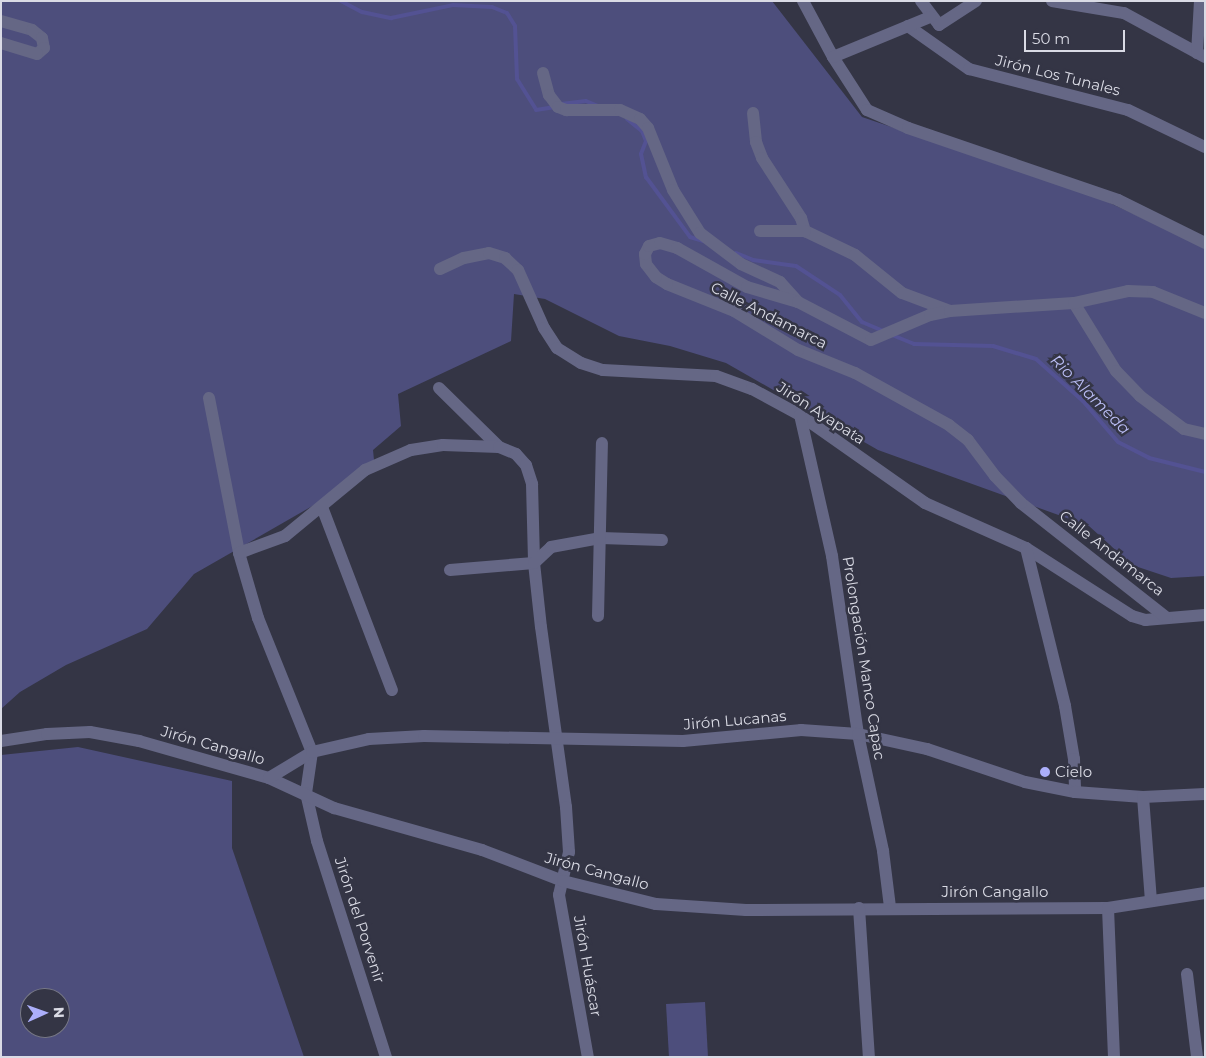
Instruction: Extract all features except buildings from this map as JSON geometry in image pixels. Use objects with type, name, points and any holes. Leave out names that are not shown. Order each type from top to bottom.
[{"type":"street","points":[[803,1],[832,57],[867,110],[886,120],[1118,200],[1205,243]]},
{"type":"street","points":[[920,1],[930,17],[939,25],[946,23],[976,1]]},
{"type":"street","points":[[1052,1],[1124,13],[1201,55],[1200,1]]},
{"type":"street","points":[[832,57],[930,17]]},
{"type":"street","points":[[1,21],[32,30],[42,38],[44,48],[36,54],[1,43]]},
{"type":"street","name":"Jirón Los Tunales","points":[[908,26],[969,69],[1128,110],[1205,147]]},
{"type":"street","points":[[543,73],[549,95],[558,107],[566,110],[620,110],[640,119],[648,128],[673,190],[700,233],[741,264],[780,282],[798,302]]},
{"type":"street","points":[[753,112],[756,142],[762,158],[801,218],[805,230]]},
{"type":"street","points":[[760,231],[805,230],[855,255],[902,293],[950,311]]},
{"type":"street","name":"Calle Andamarca","points":[[1167,618],[1021,503],[995,476],[968,440],[949,424],[855,373],[798,350],[734,311],[667,284],[656,277],[646,264],[645,254],[649,246],[660,243],[677,248],[747,287],[798,302],[870,340],[930,315],[950,311],[1074,304],[1128,291],[1153,292],[1205,313]]},
{"type":"street","name":"Jirón Ayapata","points":[[440,270],[464,258],[489,253],[505,258],[518,270],[544,328],[557,348],[582,363],[603,370],[716,376],[752,389],[800,415],[925,503],[1026,548],[1132,616],[1145,620],[1205,615]]},
{"type":"street","points":[[1074,304],[1116,371],[1140,396],[1184,429],[1205,434]]},
{"type":"street","points":[[439,388],[498,447]]},
{"type":"street","points":[[209,398],[239,553],[258,618],[312,752],[306,793]]},
{"type":"street","name":"Prolongación Manco Capac","points":[[800,415],[832,556],[858,734],[883,851],[890,907]]},
{"type":"street","points":[[598,616],[602,443]]},
{"type":"street","points":[[239,553],[285,536],[364,470],[411,450],[443,445],[498,447]]},
{"type":"street","name":"Jirón Huáscar","points":[[498,447],[516,454],[526,465],[532,484],[534,563],[555,739],[566,807],[569,852],[559,896],[588,1057]]},
{"type":"street","points":[[322,507],[392,690]]},
{"type":"street","points":[[450,570],[534,563],[552,547],[601,538],[662,540]]},
{"type":"street","points":[[1026,548],[1065,706],[1074,759],[1075,792]]},
{"type":"street","name":"Jirón Lucanas","points":[[269,778],[312,752],[368,739],[424,736],[682,741],[801,730],[858,734],[927,748],[1025,782],[1075,792],[1143,797],[1205,794]]},
{"type":"street","name":"Jirón Cangallo","points":[[1,741],[47,734],[90,732],[139,741],[269,778],[306,793],[334,808],[482,850],[563,881],[656,904],[746,910],[890,907],[1108,908],[1205,893]]},
{"type":"street","name":"Jirón del Porvenir","points":[[306,793],[317,840],[386,1057]]},
{"type":"street","points":[[1143,797],[1152,901]]},
{"type":"street","points":[[859,908],[870,1057]]},
{"type":"street","points":[[1108,908],[1114,1057]]},
{"type":"street","points":[[1187,974],[1197,1057]]},
{"type":"shaded area","points":[[1,1],[772,1],[862,117],[1097,197],[1205,247],[1205,576],[1171,578],[1132,565],[1089,526],[878,450],[726,363],[670,346],[619,336],[545,299],[514,294],[511,341],[398,394],[401,426],[373,450],[375,470],[194,574],[147,629],[66,665],[20,692],[1,709]]},
{"type":"shaded area","points":[[78,747],[232,781],[232,848],[304,1057],[1,1057],[1,755]]},
{"type":"shaded area","points":[[705,1002],[708,1057],[669,1057],[666,1004]]},
{"type":"waterway","name":"Rio Alameda","points":[[341,1],[362,12],[391,18],[453,5],[492,7],[507,13],[515,26],[517,79],[536,110],[555,107]]},
{"type":"waterway","name":"Rio Alameda","points":[[561,104],[586,101],[598,106]]},
{"type":"waterway","name":"Rio Alameda","points":[[627,119],[642,131],[646,141],[641,154],[646,177],[690,237],[703,241]]},
{"type":"waterway","name":"Rio Alameda","points":[[736,253],[753,260],[796,266],[840,295],[862,322],[883,331]]},
{"type":"waterway","name":"Rio Alameda","points":[[892,335],[914,344],[993,346],[1036,359],[1083,401],[1118,442],[1149,458],[1205,472]]},
{"type":"place","name":"Cielo","points":[[1045,772]]}]
